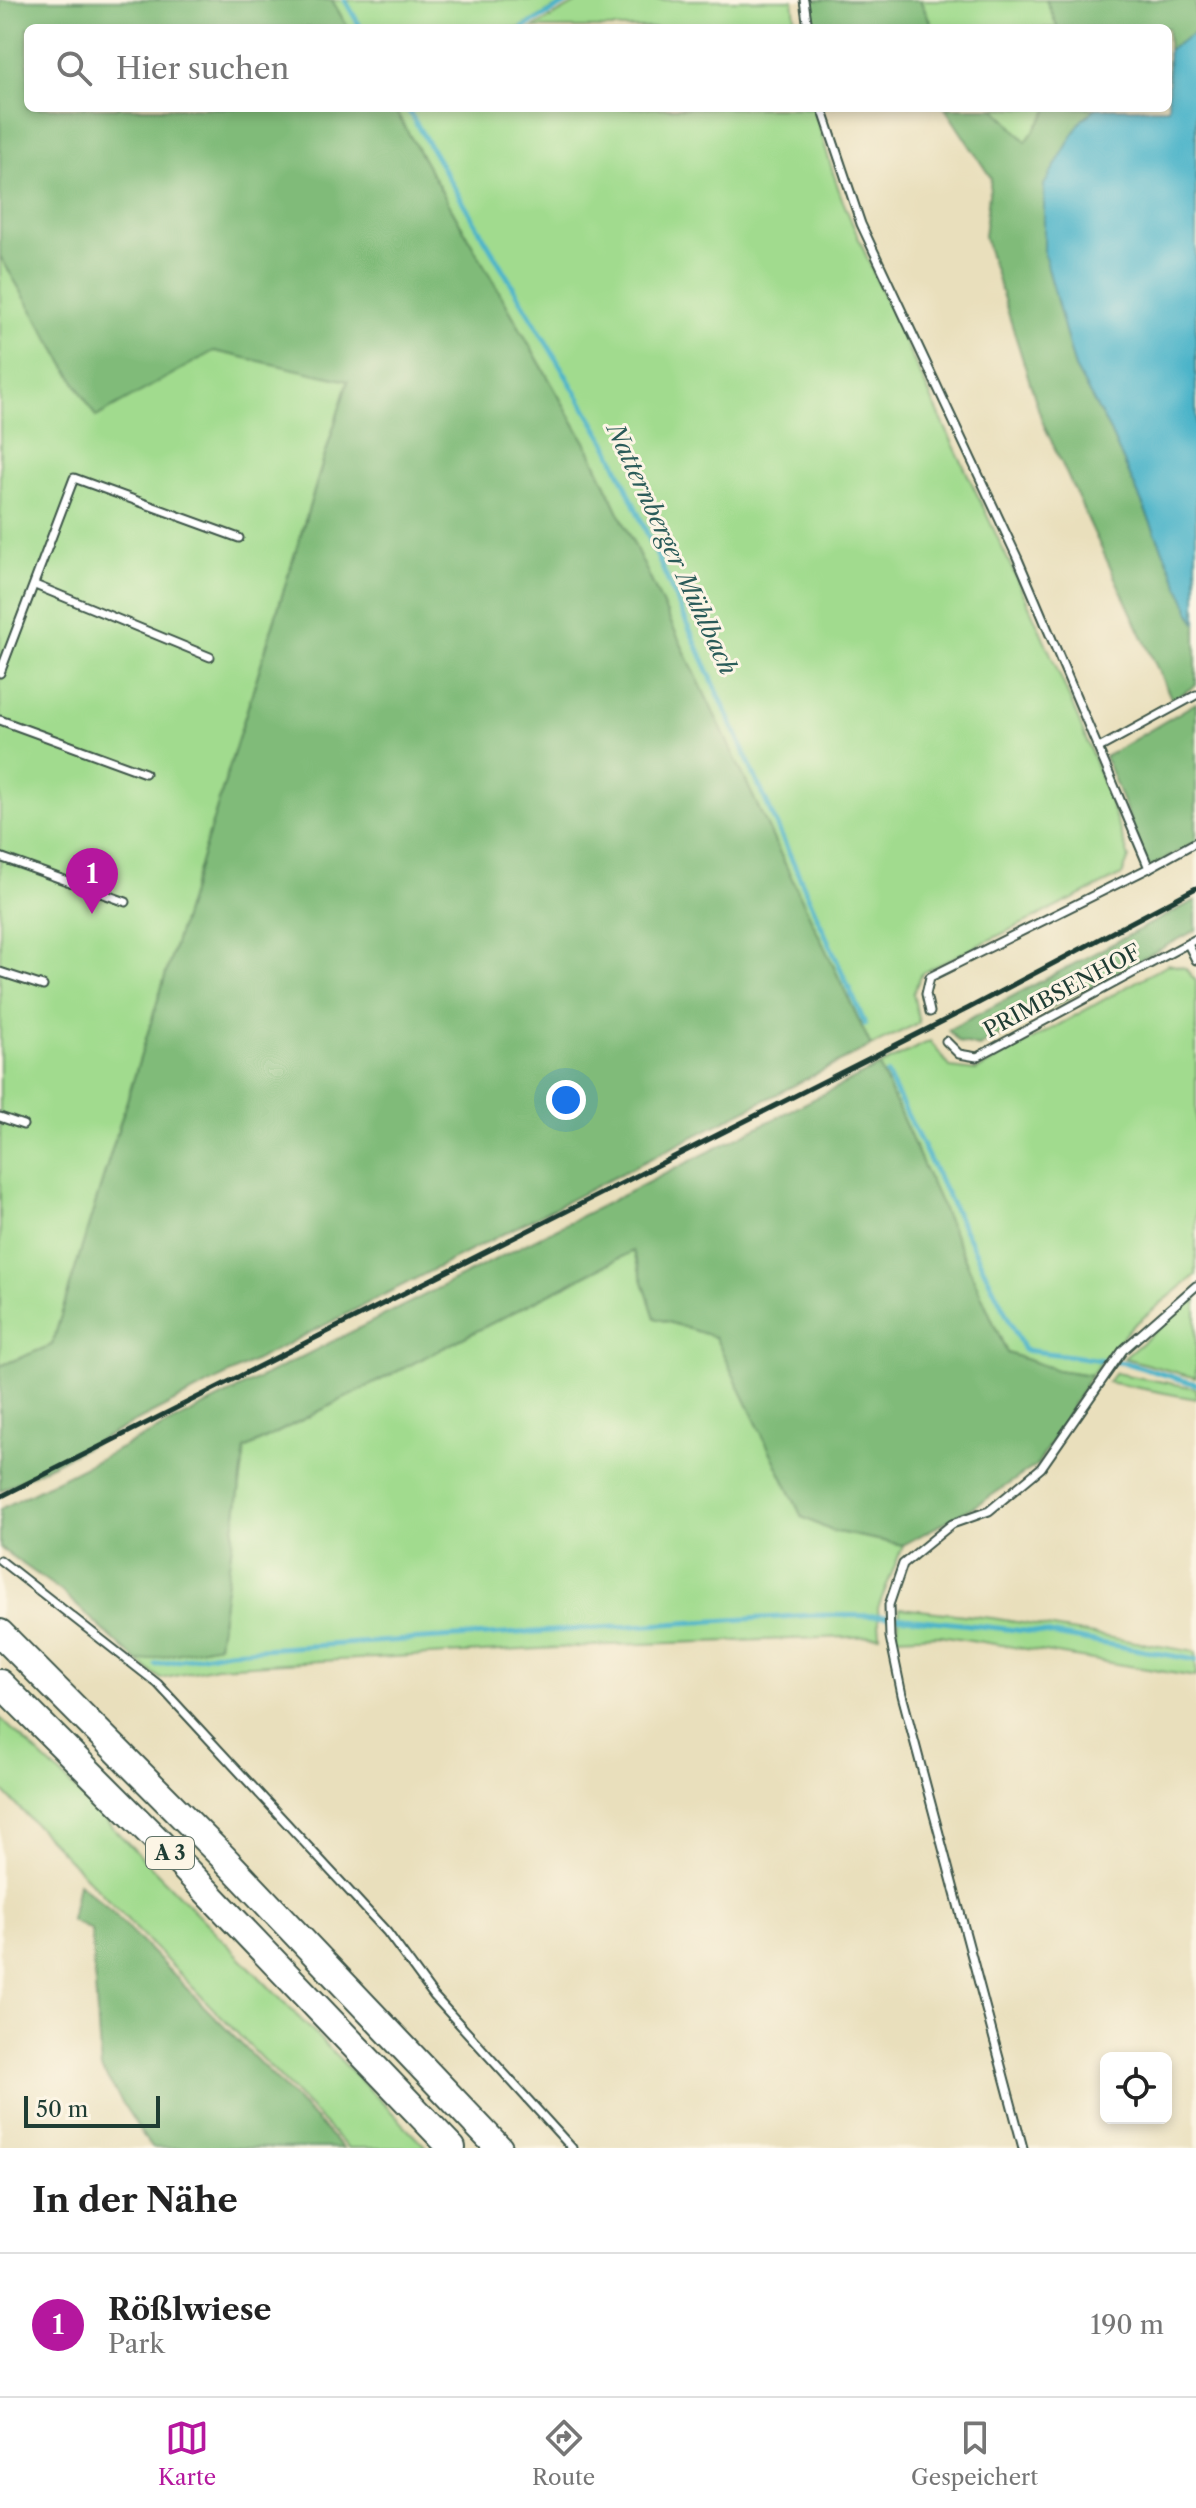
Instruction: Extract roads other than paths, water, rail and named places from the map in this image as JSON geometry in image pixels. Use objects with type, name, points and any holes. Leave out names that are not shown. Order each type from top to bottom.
[{"type":"highway","name":"A 3","points":[[0,1633],[222,1856],[499,2148]]},
{"type":"highway","name":"A 3","points":[[0,1683],[177,1860],[452,2148]]},
{"type":"lane","points":[[804,0],[807,24]]},
{"type":"lane","points":[[823,112],[861,224],[1017,557],[1149,868]]},
{"type":"lane","points":[[0,673],[74,478],[239,538]]},
{"type":"lane","points":[[35,585],[210,657]]},
{"type":"lane","points":[[1099,748],[1196,695]]},
{"type":"lane","points":[[0,720],[145,773]]},
{"type":"lane","points":[[930,1012],[926,994],[930,977],[1196,842]]},
{"type":"lane","points":[[0,857],[126,902]]},
{"type":"lane","name":"PRIMBSENHOF","points":[[946,1041],[959,1054],[977,1057],[1196,939]]},
{"type":"lane","points":[[1188,944],[1196,960]]},
{"type":"lane","points":[[0,972],[43,986]]},
{"type":"lane","points":[[0,1117],[23,1125]]},
{"type":"lane","points":[[1023,2148],[906,1710],[890,1637],[889,1605],[903,1564],[952,1524],[989,1511],[1041,1468],[1123,1350],[1196,1286]]},
{"type":"lane","points":[[0,1560],[158,1684],[387,1932],[434,1996],[572,2148]]},
{"type":"water","points":[[1196,32],[1196,624],[1110,431],[1075,368],[1044,253],[1044,185],[1081,121],[1091,112],[1172,112],[1172,47]]},
{"type":"waterway","name":"Natternberger Mühlbach","points":[[345,0],[359,24]]},
{"type":"waterway","points":[[530,24],[572,0]]},
{"type":"waterway","name":"Natternberger Mühlbach","points":[[409,112],[609,448],[865,1024]]},
{"type":"waterway","name":"Natternberger Mühlbach","points":[[887,1074],[1024,1350],[1126,1363],[1196,1384]]},
{"type":"waterway","points":[[156,1665],[228,1651],[812,1615],[886,1616],[1044,1633],[1196,1660]]},
{"type":"railway","points":[[0,1497],[969,1008],[1196,888]]},
{"type":"place","name":"Rößlwiese","points":[[92,914]]}]
